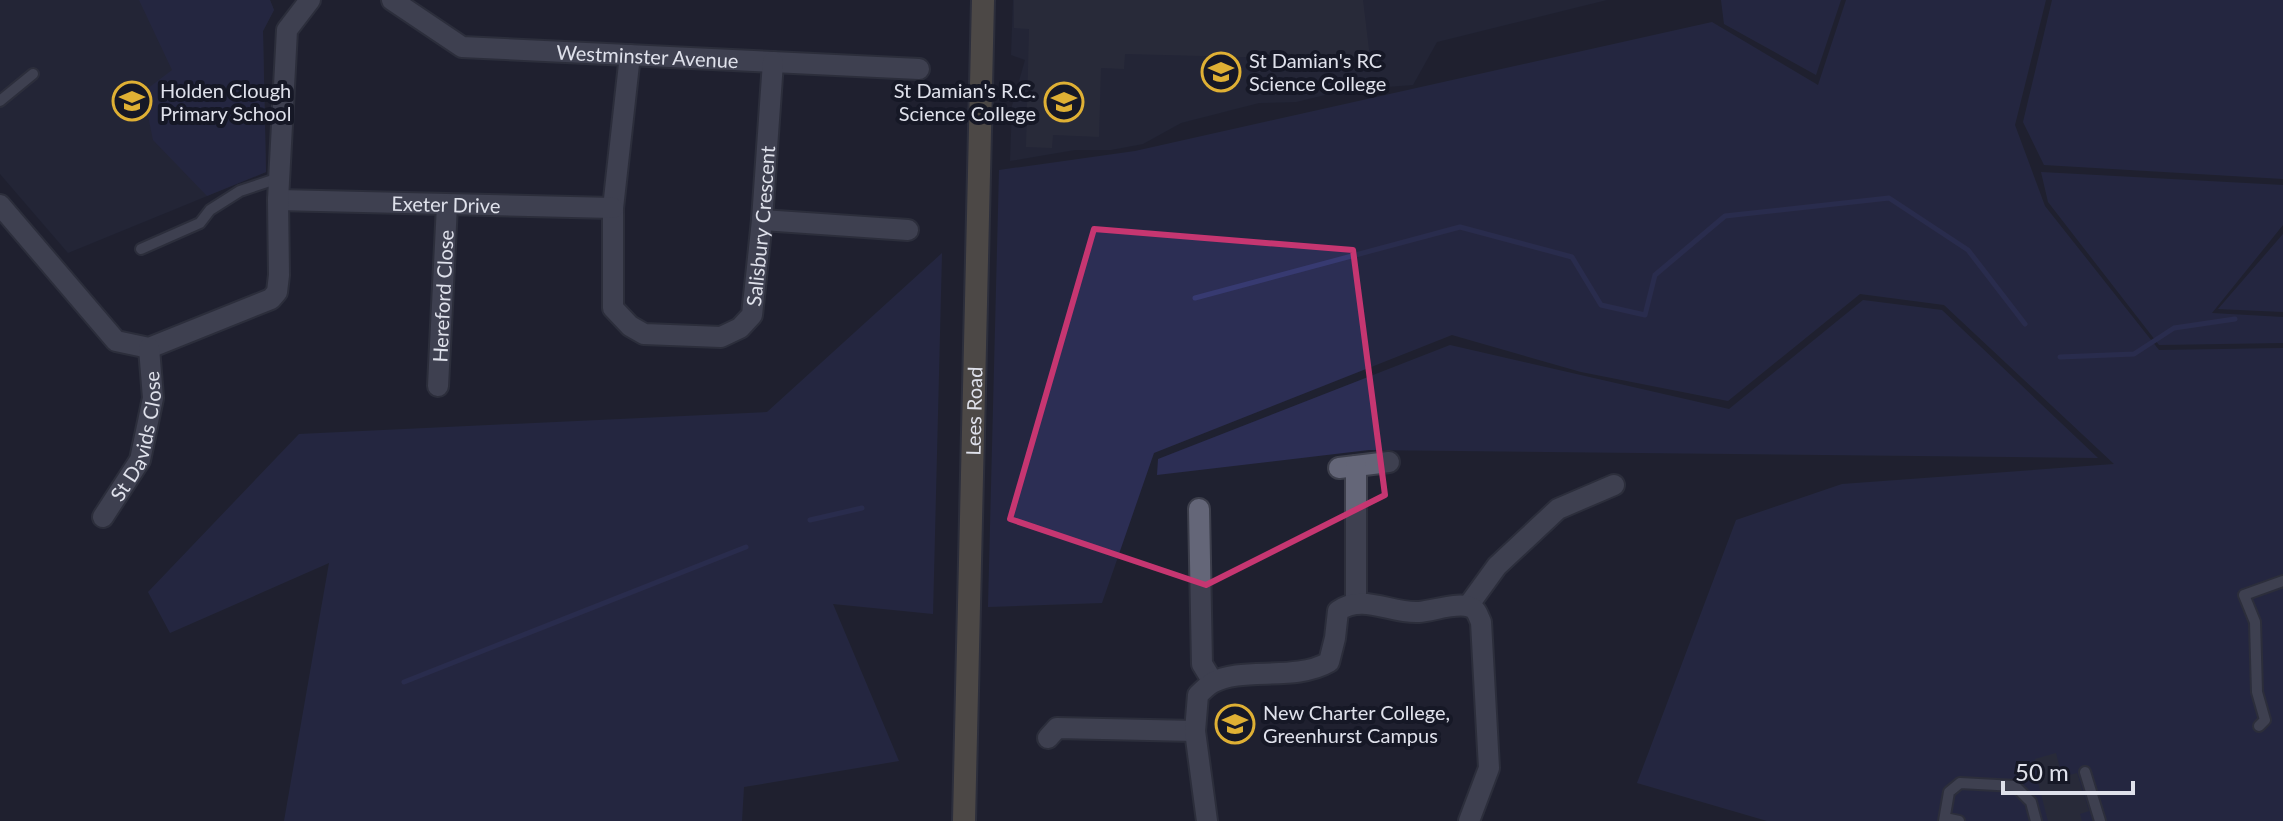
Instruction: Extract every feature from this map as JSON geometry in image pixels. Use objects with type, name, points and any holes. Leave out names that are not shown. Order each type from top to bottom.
[{"type":"main road","name":"Lees Road","points":[[964,821],[983,0]]},
{"type":"street","points":[[0,205],[116,341],[149,348],[271,299],[277,292],[278,200],[287,30],[310,0]]},
{"type":"street","name":"Westminster Avenue","points":[[392,0],[462,47],[919,69]]},
{"type":"street","name":"Salisbury Crescent","points":[[630,55],[613,208],[613,308],[630,326],[644,334],[721,337],[740,328],[752,315],[773,62]]},
{"type":"street","name":"Exeter Drive","points":[[278,200],[613,208]]},
{"type":"street","name":"Hereford Close","points":[[438,386],[447,205]]},
{"type":"street","points":[[762,220],[908,230]]},
{"type":"street","name":"St Davids Close","points":[[103,517],[140,460],[153,398],[149,348]]},
{"type":"street","points":[[1356,604],[1348,467],[1389,462]]},
{"type":"street","points":[[1468,606],[1497,566],[1558,509],[1614,485]]},
{"type":"street","points":[[1199,509],[1202,664],[1213,682]]},
{"type":"street","points":[[1207,821],[1195,731],[1198,695],[1213,682],[1315,670],[1329,662],[1338,611],[1347,604],[1356,604],[1414,613],[1468,606],[1476,611],[1481,622],[1489,768],[1469,821]]},
{"type":"street","points":[[1048,738],[1057,728],[1195,731]]},
{"type":"lane","points":[[0,101],[33,74]]},
{"type":"lane","points":[[141,249],[200,223],[210,210],[240,191],[279,178]]},
{"type":"lane","points":[[2259,726],[2265,720],[2257,692],[2255,622],[2244,595],[2283,581]]},
{"type":"lane","points":[[2085,772],[2100,821]]},
{"type":"lane","points":[[1959,821],[1944,820],[1949,792],[1960,783],[2015,786],[2031,802],[2036,821]]},
{"type":"highlighted area","points":[[1094,229],[1353,250],[1385,495],[1206,585],[1010,519]]},
{"type":"shaded area","name":"Holden Clough Primary School","points":[[0,0],[270,0],[274,10],[263,31],[266,172],[68,253],[0,174]]},
{"type":"shaded area","points":[[139,0],[270,0],[274,10],[263,31],[266,172],[207,196],[153,140],[143,92],[172,70]]},
{"type":"shaded area","name":"St Damian's RC Science College","points":[[1013,0],[1607,0],[1437,42],[1413,85],[1346,90],[1296,102],[1259,103],[1181,123],[1143,144],[1111,150],[1075,150],[1010,161],[1012,106],[1025,60],[1011,55]]},
{"type":"shaded area","points":[[1721,0],[1841,0],[1816,75],[1724,24]]},
{"type":"shaded area","points":[[1846,0],[2046,0],[2015,125],[2045,206],[2159,350],[2283,348],[2283,821],[1767,821],[1637,783],[1736,520],[1842,484],[2114,464],[1944,305],[1860,294],[1728,401],[1581,372],[1452,335],[1154,453],[1102,603],[988,607],[999,170],[1135,151],[1712,22],[1818,85]]},
{"type":"shaded area","points":[[2052,0],[2283,0],[2283,179],[2044,165],[2023,122]]},
{"type":"shaded area","points":[[2041,172],[2283,185],[2283,225],[2212,313],[2283,317],[2283,343],[2159,345],[2048,202]]},
{"type":"shaded area","points":[[2283,234],[2283,312],[2218,309]]},
{"type":"shaded area","points":[[942,253],[933,614],[833,604],[899,761],[744,787],[742,821],[284,821],[329,563],[170,633],[148,592],[299,434],[767,412]]},
{"type":"shaded area","points":[[1863,300],[1942,310],[2098,458],[1369,450],[1157,475],[1158,459],[1450,345],[1729,409]]},
{"type":"building","name":"St Damian's R.C. Science College","points":[[1014,0],[1363,0],[1370,58],[1279,68],[1278,58],[1125,54],[1124,69],[1101,68],[1099,137],[1053,135],[1052,148],[1026,147],[1029,29],[1014,28]]},
{"type":"building","points":[[2056,753],[2065,776],[2077,773],[2089,811],[2080,814],[2082,821],[2048,821],[2035,759]]},
{"type":"waterway","points":[[1195,298],[1460,227],[1572,257],[1601,305],[1645,315],[1655,275],[1725,216],[1889,198],[1968,250],[2025,324]]},
{"type":"waterway","points":[[2060,357],[2134,354],[2174,328],[2235,319]]},
{"type":"waterway","points":[[810,520],[862,508]]},
{"type":"waterway","points":[[404,682],[746,547]]},
{"type":"place","name":"St Damian's RC Science College","points":[[1221,72]]},
{"type":"place","name":"Holden Clough Primary School","points":[[132,101]]},
{"type":"place","name":"St Damian's R.C. Science College","points":[[1064,102]]},
{"type":"place","name":"New Charter College, Greenhurst Campus","points":[[1235,724]]}]
